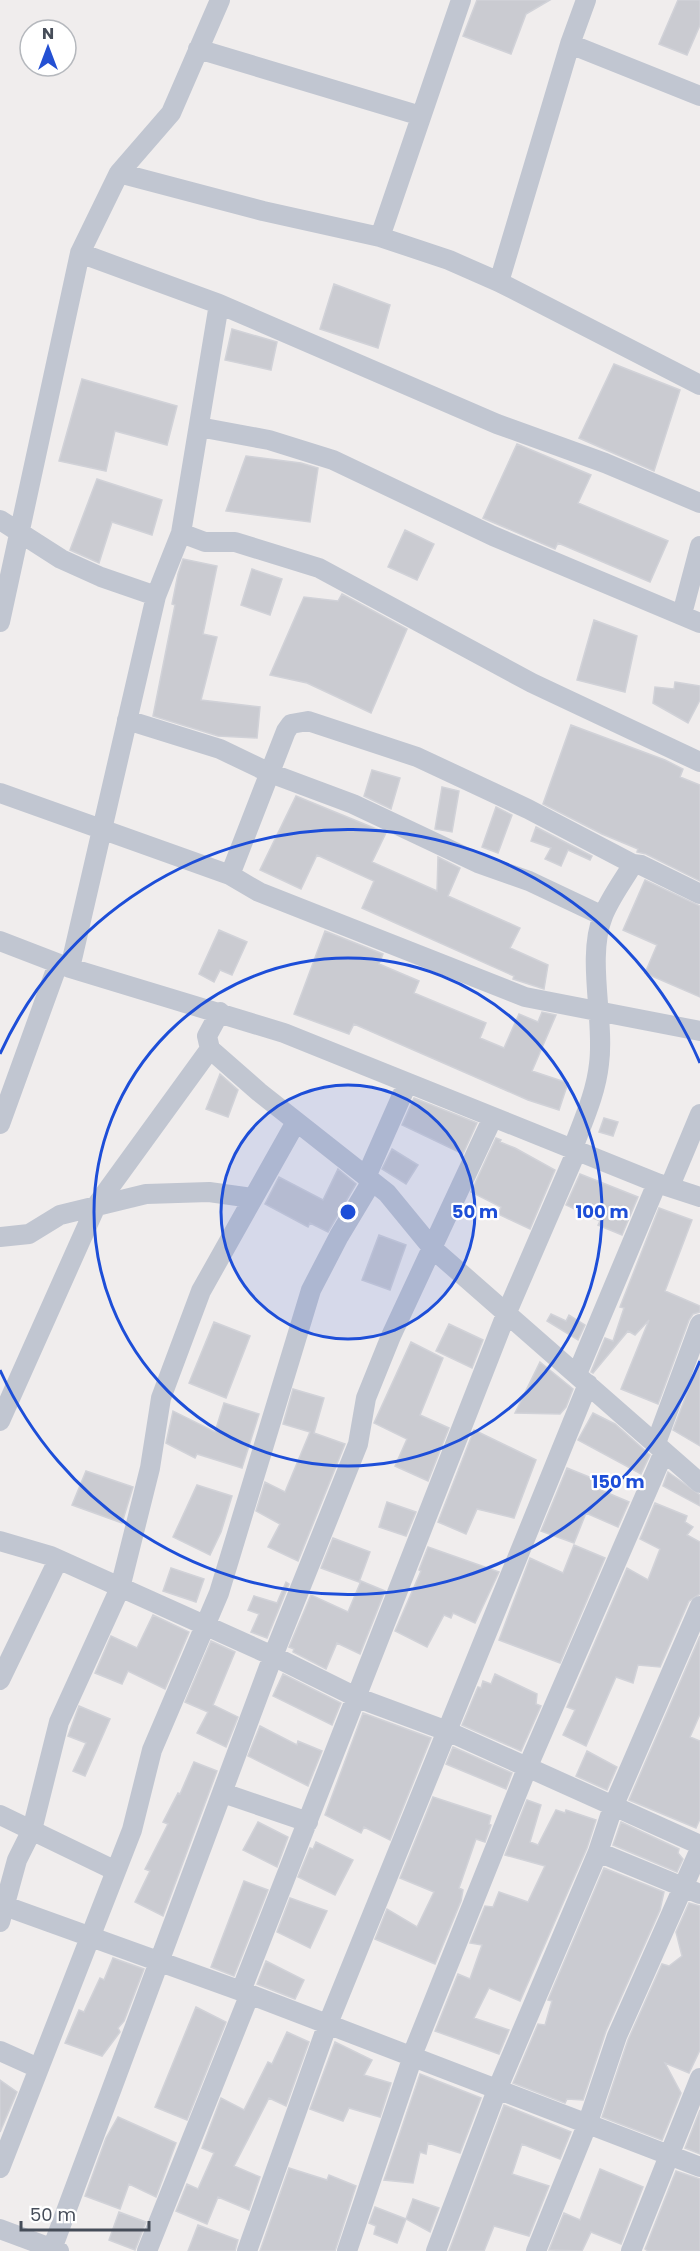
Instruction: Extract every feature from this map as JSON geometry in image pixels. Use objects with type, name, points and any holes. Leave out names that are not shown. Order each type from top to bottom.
[{"type":"street","points":[[0,622],[80,253],[119,173],[171,113],[220,0]]},
{"type":"street","points":[[380,237],[461,0]]},
{"type":"street","points":[[499,282],[570,44],[586,0]]},
{"type":"street","points":[[570,44],[700,96]]},
{"type":"street","points":[[198,50],[421,116]]},
{"type":"street","points":[[119,173],[262,211],[380,237],[449,260],[499,282],[700,385]]},
{"type":"street","points":[[80,253],[219,304],[497,424],[605,463],[700,503]]},
{"type":"street","points":[[0,1124],[64,966],[103,830],[156,597],[181,533],[219,304]]},
{"type":"street","points":[[199,427],[313,452],[359,470],[493,537],[700,623]]},
{"type":"street","points":[[0,520],[61,559],[90,573],[156,597]]},
{"type":"street","points":[[181,533],[205,542],[235,542],[319,568],[532,683],[700,762]]},
{"type":"street","points":[[682,614],[700,546]]},
{"type":"street","points":[[127,720],[220,749],[270,773],[352,804],[478,863],[530,881],[603,916]]},
{"type":"street","points":[[230,875],[291,724],[308,721],[417,757],[528,809],[633,864],[641,865],[700,894]]},
{"type":"street","points":[[0,794],[230,875],[259,892],[525,997],[599,1009],[700,1031]]},
{"type":"street","points":[[147,2251],[308,1822],[507,1312],[575,1149],[593,1095],[600,1064],[597,968],[599,928],[603,916],[633,864]]},
{"type":"street","points":[[0,941],[64,966],[284,1033],[407,1084],[700,1197]]},
{"type":"street","points":[[220,1012],[207,1036],[206,1043],[210,1048],[296,1122],[387,1193],[433,1249],[700,1483]]},
{"type":"street","points":[[0,1421],[96,1206],[210,1048]]},
{"type":"street","points":[[0,2168],[89,1935],[132,1830],[152,1750],[207,1626],[229,1564],[311,1290],[369,1179],[388,1122],[407,1084]]},
{"type":"street","points":[[248,2251],[327,2026],[447,1731],[583,1379],[664,1184],[700,1114]]},
{"type":"street","points":[[0,2229],[26,2246],[55,2250],[273,1656],[358,1444],[366,1398],[378,1367],[493,1117]]},
{"type":"street","points":[[296,1122],[201,1291],[161,1398],[150,1468],[120,1588],[59,1722],[32,1830],[17,1860],[2,1914],[89,1935],[700,2167]]},
{"type":"street","points":[[0,1237],[29,1234],[60,1215],[146,1194],[209,1192],[252,1198]]},
{"type":"street","points":[[347,2251],[411,2058],[528,1766],[660,1447],[700,1323]]},
{"type":"street","points":[[0,1541],[58,1560],[273,1656],[358,1698],[447,1731],[528,1766],[700,1847],[692,1891],[617,2036],[586,2125],[537,2251]]},
{"type":"street","points":[[0,1680],[58,1560]]},
{"type":"street","points":[[436,2251],[497,2090],[598,1852],[613,1807],[700,1606]]},
{"type":"street","points":[[223,1793],[308,1822]]},
{"type":"street","points":[[0,1815],[116,1871]]},
{"type":"street","points":[[598,1852],[692,1891]]},
{"type":"street","points":[[0,2051],[38,2068]]},
{"type":"street","points":[[631,2251],[700,2078]]},
{"type":"building","points":[[477,0],[550,0],[526,14],[511,54],[463,36]]},
{"type":"building","points":[[678,0],[700,0],[700,25],[687,55],[659,44]]},
{"type":"building","points":[[334,284],[390,305],[378,348],[320,329]]},
{"type":"building","points":[[232,329],[277,342],[271,370],[225,360]]},
{"type":"building","points":[[614,364],[680,390],[654,471],[579,438]]},
{"type":"building","points":[[82,379],[177,406],[167,445],[115,431],[106,471],[59,461]]},
{"type":"building","points":[[517,444],[591,475],[578,503],[668,541],[650,582],[558,543],[555,549],[483,518]]},
{"type":"building","points":[[246,456],[301,463],[318,468],[310,522],[226,511]]},
{"type":"building","points":[[97,479],[162,500],[152,535],[112,522],[99,563],[70,550]]},
{"type":"building","points":[[405,530],[434,544],[417,580],[388,567]]},
{"type":"building","points":[[183,559],[217,566],[203,634],[217,637],[201,700],[260,707],[257,738],[218,736],[153,716],[175,605],[172,604]]},
{"type":"building","points":[[252,569],[282,579],[270,615],[241,605]]},
{"type":"building","points":[[342,594],[407,629],[371,713],[307,683],[270,675],[304,597],[338,601]]},
{"type":"building","points":[[594,620],[637,636],[625,692],[577,680]]},
{"type":"building","points":[[675,682],[700,686],[700,700],[688,723],[653,703],[655,687],[674,689]]},
{"type":"building","points":[[571,725],[665,760],[683,769],[680,777],[700,785],[700,881],[543,804]]},
{"type":"building","points":[[372,770],[400,778],[391,809],[364,796]]},
{"type":"building","points":[[442,787],[459,791],[452,832],[435,829]]},
{"type":"building","points":[[296,796],[386,833],[372,862],[437,891],[438,857],[460,868],[448,896],[520,928],[510,948],[548,965],[544,989],[513,979],[514,976],[362,908],[374,881],[317,855],[301,889],[260,870]]},
{"type":"building","points":[[496,807],[512,815],[498,853],[482,847]]},
{"type":"building","points":[[536,827],[592,856],[590,860],[568,850],[561,866],[545,859],[551,848],[531,841]]},
{"type":"building","points":[[645,880],[700,906],[700,997],[645,973],[657,945],[623,930]]},
{"type":"building","points":[[219,930],[247,942],[232,975],[220,970],[214,982],[199,974]]},
{"type":"building","points":[[325,931],[383,954],[379,964],[419,981],[414,993],[486,1023],[480,1038],[504,1048],[519,1014],[538,1022],[542,1012],[556,1015],[532,1071],[568,1083],[559,1110],[528,1100],[354,1024],[349,1034],[294,1014]]},
{"type":"building","points":[[220,1074],[238,1090],[228,1117],[206,1109]]},
{"type":"building","points":[[414,1098],[477,1123],[463,1154],[402,1125]]},
{"type":"building","points":[[604,1118],[618,1122],[613,1136],[599,1132]]},
{"type":"building","points":[[496,1138],[555,1170],[530,1229],[498,1214],[501,1207],[471,1192]]},
{"type":"building","points":[[392,1149],[418,1165],[406,1184],[382,1169]]},
{"type":"building","points":[[338,1169],[356,1184],[328,1232],[310,1223],[308,1227],[265,1204],[279,1177],[323,1200]]},
{"type":"building","points":[[580,1174],[638,1197],[622,1235],[598,1225],[600,1221],[566,1205]]},
{"type":"building","points":[[659,1208],[692,1220],[665,1291],[700,1306],[700,1312],[693,1314],[689,1320],[658,1404],[621,1389],[649,1320],[635,1335],[628,1331],[593,1373],[591,1372],[605,1338],[613,1341],[624,1308],[620,1307]]},
{"type":"building","points":[[379,1235],[406,1245],[390,1290],[362,1280]]},
{"type":"building","points":[[551,1314],[566,1321],[569,1315],[585,1325],[578,1340],[547,1321]]},
{"type":"building","points":[[214,1322],[250,1336],[226,1398],[189,1383]]},
{"type":"building","points":[[449,1324],[483,1340],[472,1368],[436,1351]]},
{"type":"building","points":[[411,1342],[443,1358],[420,1415],[449,1428],[428,1481],[395,1466],[407,1439],[374,1423]]},
{"type":"building","points":[[700,1359],[700,1446],[673,1430]]},
{"type":"building","points":[[540,1362],[573,1389],[566,1407],[560,1414],[515,1413]]},
{"type":"building","points":[[293,1389],[324,1398],[314,1433],[345,1444],[298,1561],[268,1547],[280,1524],[256,1511],[265,1482],[285,1492],[310,1432],[283,1424]]},
{"type":"building","points":[[224,1403],[259,1414],[242,1468],[197,1454],[195,1458],[166,1443],[173,1411],[215,1432]]},
{"type":"building","points":[[593,1413],[615,1424],[650,1455],[641,1474],[578,1440]]},
{"type":"building","points":[[474,1430],[536,1460],[514,1518],[477,1509],[466,1534],[438,1522]]},
{"type":"building","points":[[567,1468],[599,1481],[596,1488],[629,1502],[618,1527],[586,1513],[574,1543],[541,1531]]},
{"type":"building","points":[[86,1471],[133,1487],[122,1523],[72,1505]]},
{"type":"building","points":[[668,1472],[700,1495],[700,1506],[663,1486]]},
{"type":"building","points":[[197,1485],[232,1496],[221,1532],[210,1555],[173,1537]]},
{"type":"building","points":[[387,1502],[416,1512],[406,1536],[379,1527]]},
{"type":"building","points":[[655,1503],[687,1516],[685,1522],[693,1527],[687,1535],[700,1542],[700,1594],[689,1601],[660,1667],[638,1665],[633,1683],[616,1677],[586,1746],[563,1735],[575,1710],[567,1707],[627,1568],[648,1580],[660,1549],[640,1539]]},
{"type":"building","points":[[333,1538],[370,1552],[359,1582],[321,1568]]},
{"type":"building","points":[[574,1545],[605,1558],[560,1663],[499,1640],[530,1558],[563,1573]]},
{"type":"building","points":[[428,1547],[499,1572],[475,1623],[453,1613],[451,1618],[444,1615],[427,1647],[395,1631],[421,1571],[419,1570]]},
{"type":"building","points":[[171,1568],[204,1579],[196,1602],[163,1591]]},
{"type":"building","points":[[361,1581],[385,1591],[360,1654],[337,1643],[326,1669],[293,1652],[294,1649],[289,1647],[311,1595],[348,1612]]},
{"type":"building","points":[[286,1582],[289,1584],[267,1638],[251,1632],[259,1614],[248,1610],[254,1596],[277,1603]]},
{"type":"building","points":[[153,1615],[189,1632],[165,1689],[128,1671],[122,1684],[95,1673],[111,1636],[137,1648]]},
{"type":"building","points":[[700,1636],[700,1714],[690,1737],[700,1741],[700,1819],[696,1828],[629,1800]]},
{"type":"building","points":[[211,1641],[235,1652],[213,1705],[238,1717],[226,1747],[197,1733],[208,1712],[185,1702]]},
{"type":"building","points":[[283,1674],[341,1703],[332,1725],[273,1696]]},
{"type":"building","points":[[495,1674],[537,1694],[536,1704],[541,1706],[521,1751],[462,1725],[478,1687],[481,1688],[483,1681],[491,1684]]},
{"type":"building","points":[[79,1706],[110,1719],[85,1776],[73,1771],[86,1743],[68,1736]]},
{"type":"building","points":[[363,1713],[431,1738],[390,1840],[364,1827],[361,1833],[325,1815]]},
{"type":"building","points":[[260,1726],[297,1745],[298,1741],[322,1751],[308,1786],[248,1756]]},
{"type":"building","points":[[453,1747],[512,1773],[506,1789],[446,1764]]},
{"type":"building","points":[[587,1751],[617,1767],[607,1790],[576,1776]]},
{"type":"building","points":[[194,1762],[217,1771],[163,1916],[135,1902],[150,1871],[145,1869],[168,1824],[163,1822],[178,1793],[180,1794]]},
{"type":"building","points":[[433,1797],[491,1816],[489,1824],[491,1825],[485,1842],[476,1839],[459,1888],[463,1890],[461,1901],[435,1964],[375,1939],[387,1909],[417,1927],[434,1892],[400,1878]]},
{"type":"building","points":[[527,1800],[541,1805],[530,1842],[538,1845],[556,1810],[565,1813],[566,1810],[596,1820],[587,1848],[520,2001],[489,1988],[474,2018],[509,2030],[499,2054],[435,2031],[458,1974],[470,1979],[482,1945],[470,1943],[485,1906],[493,1907],[499,1892],[528,1902],[545,1866],[505,1855]]},
{"type":"building","points":[[258,1822],[288,1837],[277,1867],[243,1850]]},
{"type":"building","points":[[621,1822],[679,1849],[678,1853],[683,1859],[677,1872],[613,1845]]},
{"type":"building","points":[[316,1842],[353,1860],[335,1895],[298,1877],[310,1848],[313,1849]]},
{"type":"building","points":[[604,1868],[664,1892],[660,1910],[606,2031],[583,2100],[567,2099],[565,2103],[513,2083],[538,2024],[545,2025],[552,2001],[548,2000]]},
{"type":"building","points":[[244,1881],[268,1890],[234,1976],[211,1967]]},
{"type":"building","points":[[290,1898],[327,1911],[310,1948],[277,1932]]},
{"type":"building","points":[[689,1903],[700,1906],[700,2050],[689,2073],[665,2063],[681,2093],[662,2140],[602,2117],[628,2040],[662,1964],[669,1966],[682,1956],[676,1932]]},
{"type":"building","points":[[113,1958],[144,1969],[124,2021],[118,2028],[120,2032],[102,2056],[65,2043],[79,2010],[84,2012],[100,1978],[104,1980]]},
{"type":"building","points":[[266,1961],[304,1980],[295,1999],[257,1984]]},
{"type":"building","points":[[196,2007],[226,2022],[187,2120],[155,2107]]},
{"type":"building","points":[[287,2032],[309,2042],[286,2106],[269,2098],[234,2166],[260,2177],[249,2210],[218,2197],[207,2224],[176,2211],[187,2184],[198,2189],[214,2153],[202,2148],[221,2098],[244,2110],[268,2062],[272,2064]]},
{"type":"building","points":[[335,2042],[372,2060],[364,2075],[391,2083],[380,2117],[349,2108],[343,2121],[310,2109]]},
{"type":"building","points":[[420,2074],[481,2098],[460,2153],[428,2143],[426,2154],[420,2152],[413,2183],[384,2180]]},
{"type":"building","points":[[0,2080],[17,2092],[0,2132]]},
{"type":"building","points":[[504,2105],[571,2132],[560,2159],[522,2144],[512,2174],[549,2186],[529,2236],[494,2226],[484,2251],[449,2251]]},
{"type":"building","points":[[700,2110],[700,2154],[685,2148]]},
{"type":"building","points":[[118,2117],[176,2143],[156,2197],[129,2184],[120,2209],[85,2196],[106,2138]]},
{"type":"building","points":[[289,2168],[327,2180],[329,2175],[356,2186],[335,2251],[260,2251]]},
{"type":"building","points":[[600,2169],[643,2187],[621,2244],[591,2232],[582,2251],[549,2250],[564,2213],[580,2220]]},
{"type":"building","points":[[676,2171],[700,2179],[700,2251],[648,2251],[645,2249]]},
{"type":"building","points":[[413,2199],[439,2208],[430,2232],[406,2219]]},
{"type":"building","points":[[375,2207],[406,2219],[397,2243],[374,2234],[376,2226],[369,2223]]},
{"type":"building","points":[[119,2212],[146,2222],[135,2250],[109,2240]]},
{"type":"building","points":[[198,2225],[238,2240],[235,2251],[188,2251]]}]
